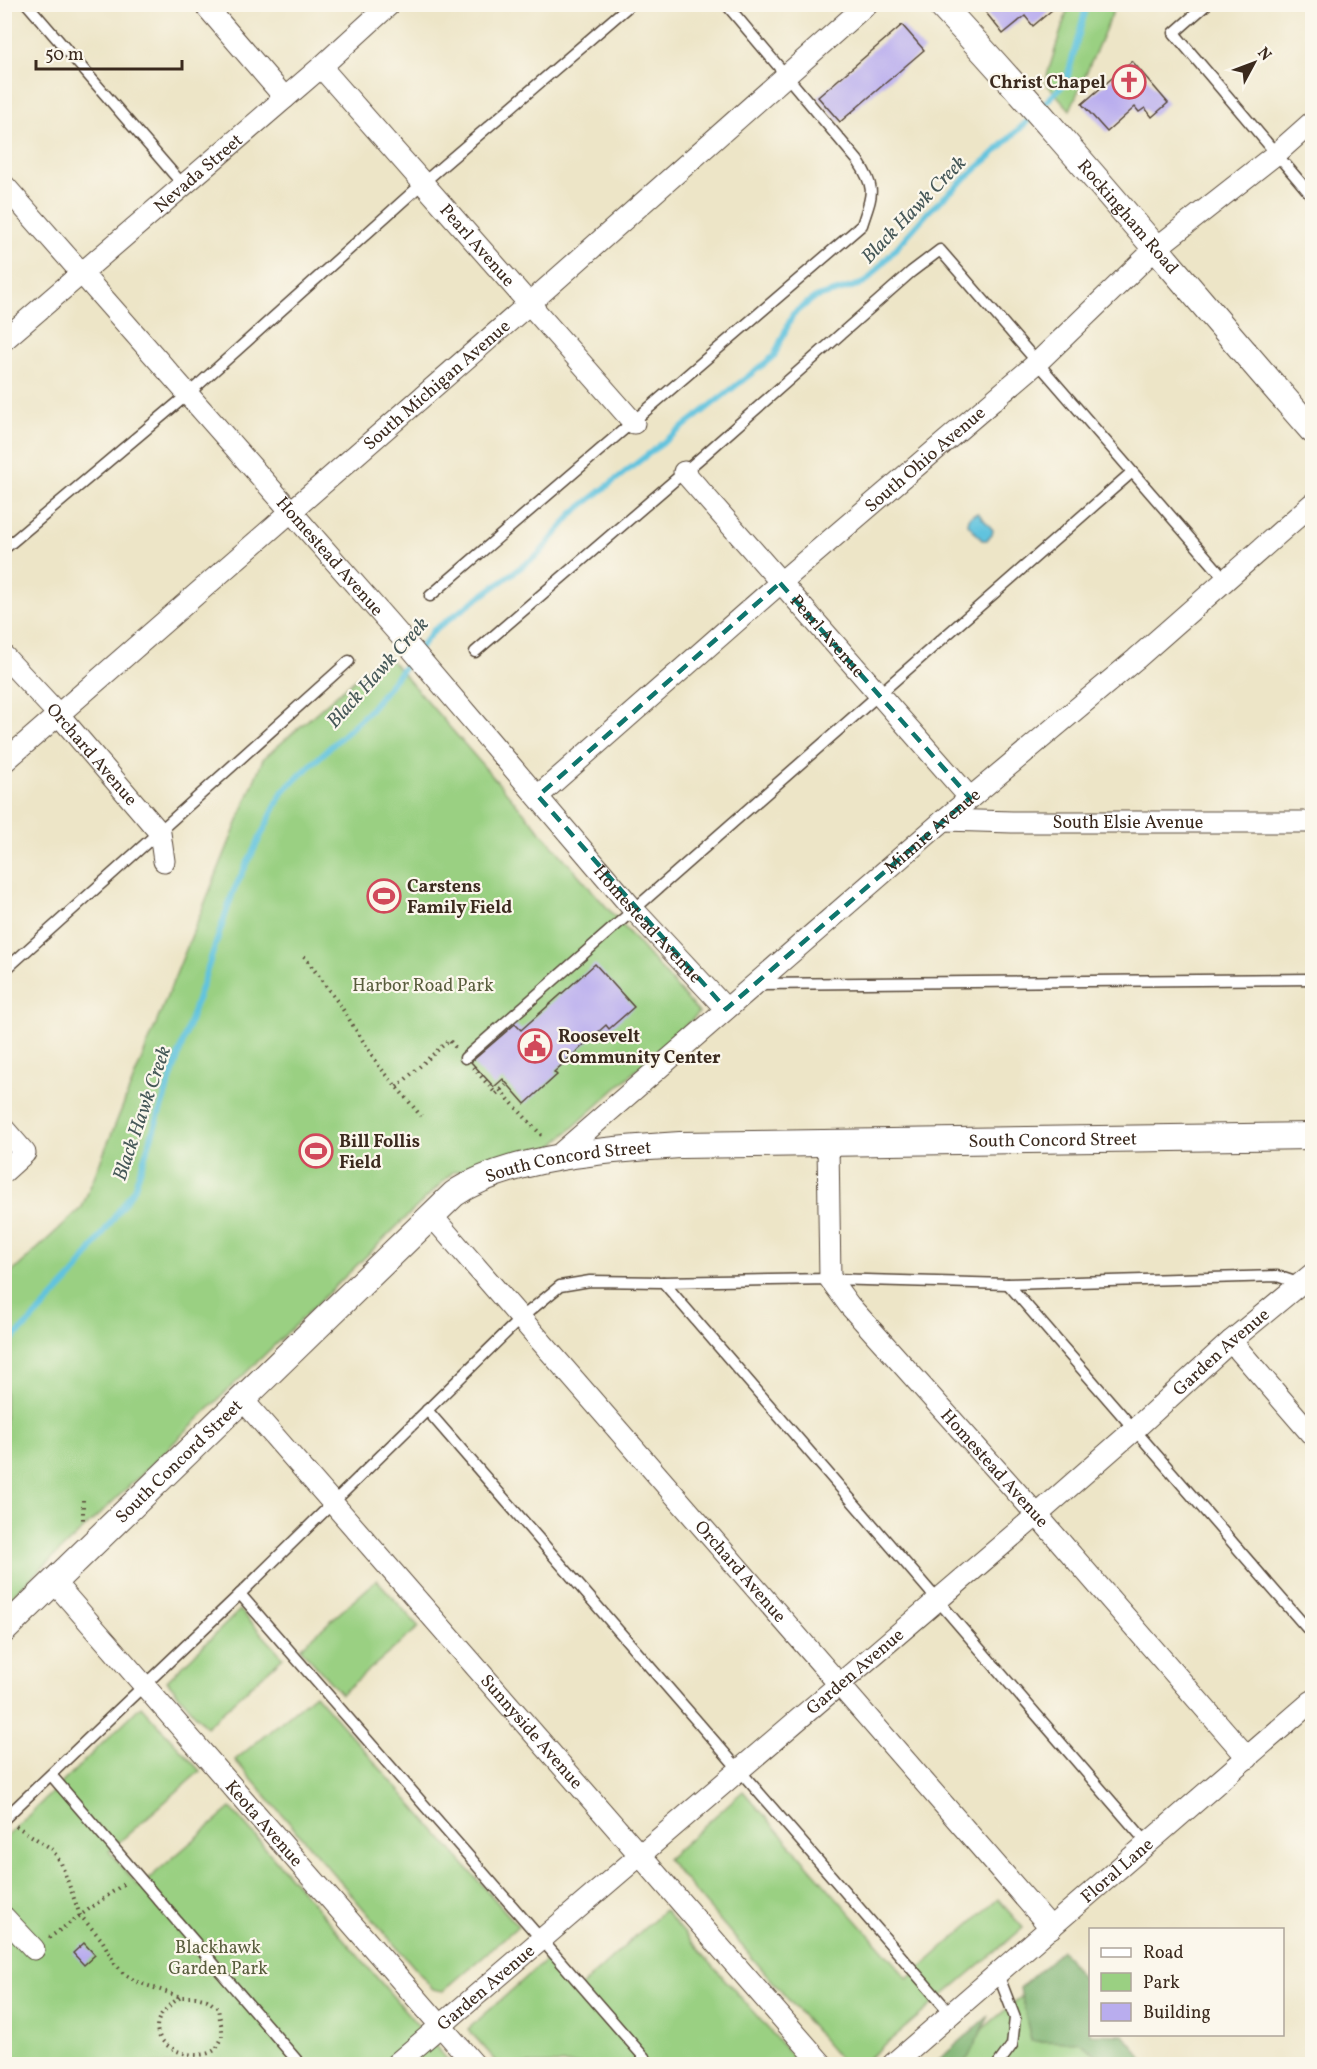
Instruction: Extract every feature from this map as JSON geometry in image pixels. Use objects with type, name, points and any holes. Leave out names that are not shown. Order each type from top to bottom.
[{"type":"street","points":[[204,4],[285,98]]},
{"type":"street","name":"South Michigan Avenue","points":[[4,762],[530,303],[867,4]]},
{"type":"street","name":"Rockingham Road","points":[[940,4],[1023,93],[1312,430]]},
{"type":"street","name":"Nevada Street","points":[[4,340],[321,67],[387,6]]},
{"type":"street","name":"Pearl Avenue","points":[[321,67],[634,423]]},
{"type":"street","name":"South Ohio Avenue","points":[[538,796],[780,583],[1037,363],[1155,249],[1276,154],[1312,122]]},
{"type":"street","name":"Homestead Avenue","points":[[4,185],[397,632],[633,909],[726,1009]]},
{"type":"street","name":"Pearl Avenue","points":[[684,472],[970,798]]},
{"type":"street","name":"Minnie Avenue","points":[[550,1151],[726,1009],[944,820],[1136,659],[1312,504]]},
{"type":"street","name":"Orchard Avenue","points":[[4,656],[58,714],[160,833]]},
{"type":"street","name":"South Elsie Avenue","points":[[944,820],[1312,822]]},
{"type":"street","points":[[160,833],[165,861]]},
{"type":"street","points":[[4,1129],[25,1153],[4,1172]]},
{"type":"street","name":"South Concord Street","points":[[4,1630],[454,1194],[483,1177],[550,1151],[647,1147],[1312,1136]]},
{"type":"street","points":[[828,1144],[830,1279]]},
{"type":"street","name":"Orchard Avenue","points":[[431,1215],[1050,1928]]},
{"type":"street","name":"Homestead Avenue","points":[[830,1279],[849,1305],[1037,1515],[1248,1758]]},
{"type":"street","name":"Garden Avenue","points":[[396,2064],[1037,1515],[1231,1341],[1307,1279]]},
{"type":"street","points":[[1231,1341],[1312,1435]]},
{"type":"street","name":"Sunnyside Avenue","points":[[242,1399],[822,2064]]},
{"type":"street","name":"Keota Avenue","points":[[54,1582],[474,2064]]},
{"type":"street","name":"Floral Lane","points":[[893,2064],[1312,1701]]},
{"type":"street","points":[[4,1917],[34,1949]]},
{"type":"lane","points":[[27,4],[184,186]]},
{"type":"lane","points":[[4,549],[187,395],[424,182],[631,4]]},
{"type":"lane","points":[[430,596],[862,225],[872,195],[870,180],[858,161],[726,4]]},
{"type":"lane","points":[[1207,4],[1174,33],[1312,196]]},
{"type":"lane","points":[[475,652],[911,272],[940,250],[1226,580]]},
{"type":"lane","points":[[465,1058],[1131,473]]},
{"type":"lane","points":[[4,971],[349,661]]},
{"type":"lane","points":[[755,984],[1312,979]]},
{"type":"lane","points":[[5,1819],[240,1594],[521,1318],[560,1286],[590,1281],[830,1279],[1008,1284],[1276,1276],[1307,1279]]},
{"type":"lane","points":[[663,1282],[1148,1844]]},
{"type":"lane","points":[[1008,1284],[1312,1634]]},
{"type":"lane","points":[[427,1410],[951,2014]]},
{"type":"lane","points":[[240,1594],[650,2064]]},
{"type":"lane","points":[[51,1775],[300,2064]]},
{"type":"lane","points":[[998,1974],[1016,2018],[1012,2044],[998,2064]]},
{"type":"path","points":[[304,956],[340,1005],[379,1066],[421,1116]]},
{"type":"path","points":[[500,1090],[550,1151]]},
{"type":"path","points":[[5,1819],[52,1849],[61,1863],[80,1915],[102,1940],[115,1964],[123,1973],[137,1982],[182,1997],[207,2000],[218,2008],[222,2036],[215,2051],[207,2059],[201,2061]]},
{"type":"path","points":[[34,1949],[137,1875]]},
{"type":"path","points":[[162,2047],[158,2039],[157,2022],[168,2007],[182,1997]]},
{"type":"highlighted area","points":[[780,583],[970,798],[726,1009],[538,796]]},
{"type":"green space","points":[[1069,5],[1116,5],[1070,110],[1045,82]]},
{"type":"green space","name":"Harbor Road Park","points":[[385,653],[699,1013],[547,1151],[453,1172],[121,1494],[5,1602],[5,1279],[82,1207],[263,759]]},
{"type":"green space","points":[[377,1580],[419,1627],[341,1694],[300,1648]]},
{"type":"green space","points":[[240,1610],[283,1657],[206,1727],[167,1681]]},
{"type":"green space","points":[[315,1694],[518,1926],[443,1991],[433,1989],[235,1760]]},
{"type":"green space","name":"Blackhawk Garden Park","points":[[141,1706],[200,1771],[109,1851],[139,1887],[231,1808],[451,2064],[5,2064],[5,1838]]},
{"type":"green space","points":[[743,1791],[908,1979],[998,1899],[1023,1928],[862,2064],[844,2064],[667,1859]]},
{"type":"green space","points":[[664,1910],[799,2064],[499,2064],[468,2029],[547,1959],[576,1991]]},
{"type":"green space","points":[[1062,1950],[1089,1988],[1089,2036],[1125,2036],[1147,2064],[1109,2064],[1079,2042],[1031,2041],[1020,1988]]},
{"type":"green space","points":[[1047,1975],[1089,2033],[1089,2036],[1093,2036],[1129,2064],[941,2064]]},
{"type":"green space","points":[[989,2016],[965,2064],[934,2064]]},
{"type":"water","points":[[978,513],[993,530],[987,540],[982,540],[968,524],[969,518]]},
{"type":"building","points":[[979,4],[1059,4],[1033,26],[1025,16],[1003,34]]},
{"type":"building","points":[[902,25],[924,50],[840,122],[818,97]]},
{"type":"building","name":"Christ Chapel","points":[[1132,61],[1168,103],[1152,117],[1145,108],[1139,112],[1135,107],[1107,132],[1082,104]]},
{"type":"building","name":"Roosevelt Community Center","points":[[595,964],[634,1007],[609,1029],[606,1025],[554,1072],[557,1075],[525,1104],[503,1079],[494,1087],[471,1062],[515,1024],[521,1030]]},
{"type":"building","points":[[84,1943],[95,1955],[84,1965],[73,1953]]},
{"type":"waterway","name":"Black Hawk Creek","points":[[1041,107],[1066,82],[1087,4]]},
{"type":"waterway","name":"Black Hawk Creek","points":[[4,1347],[73,1276],[134,1189],[233,892],[283,791],[368,712],[434,630],[539,554],[574,512],[774,356],[793,314],[814,298],[865,283],[930,210],[1034,115]]},
{"type":"place","name":"Christ Chapel","points":[[1129,82]]},
{"type":"place","name":"Carstens Family Field","points":[[384,896]]},
{"type":"place","name":"Roosevelt Community Center","points":[[535,1046]]},
{"type":"place","name":"Bill Follis Field","points":[[316,1151]]}]
